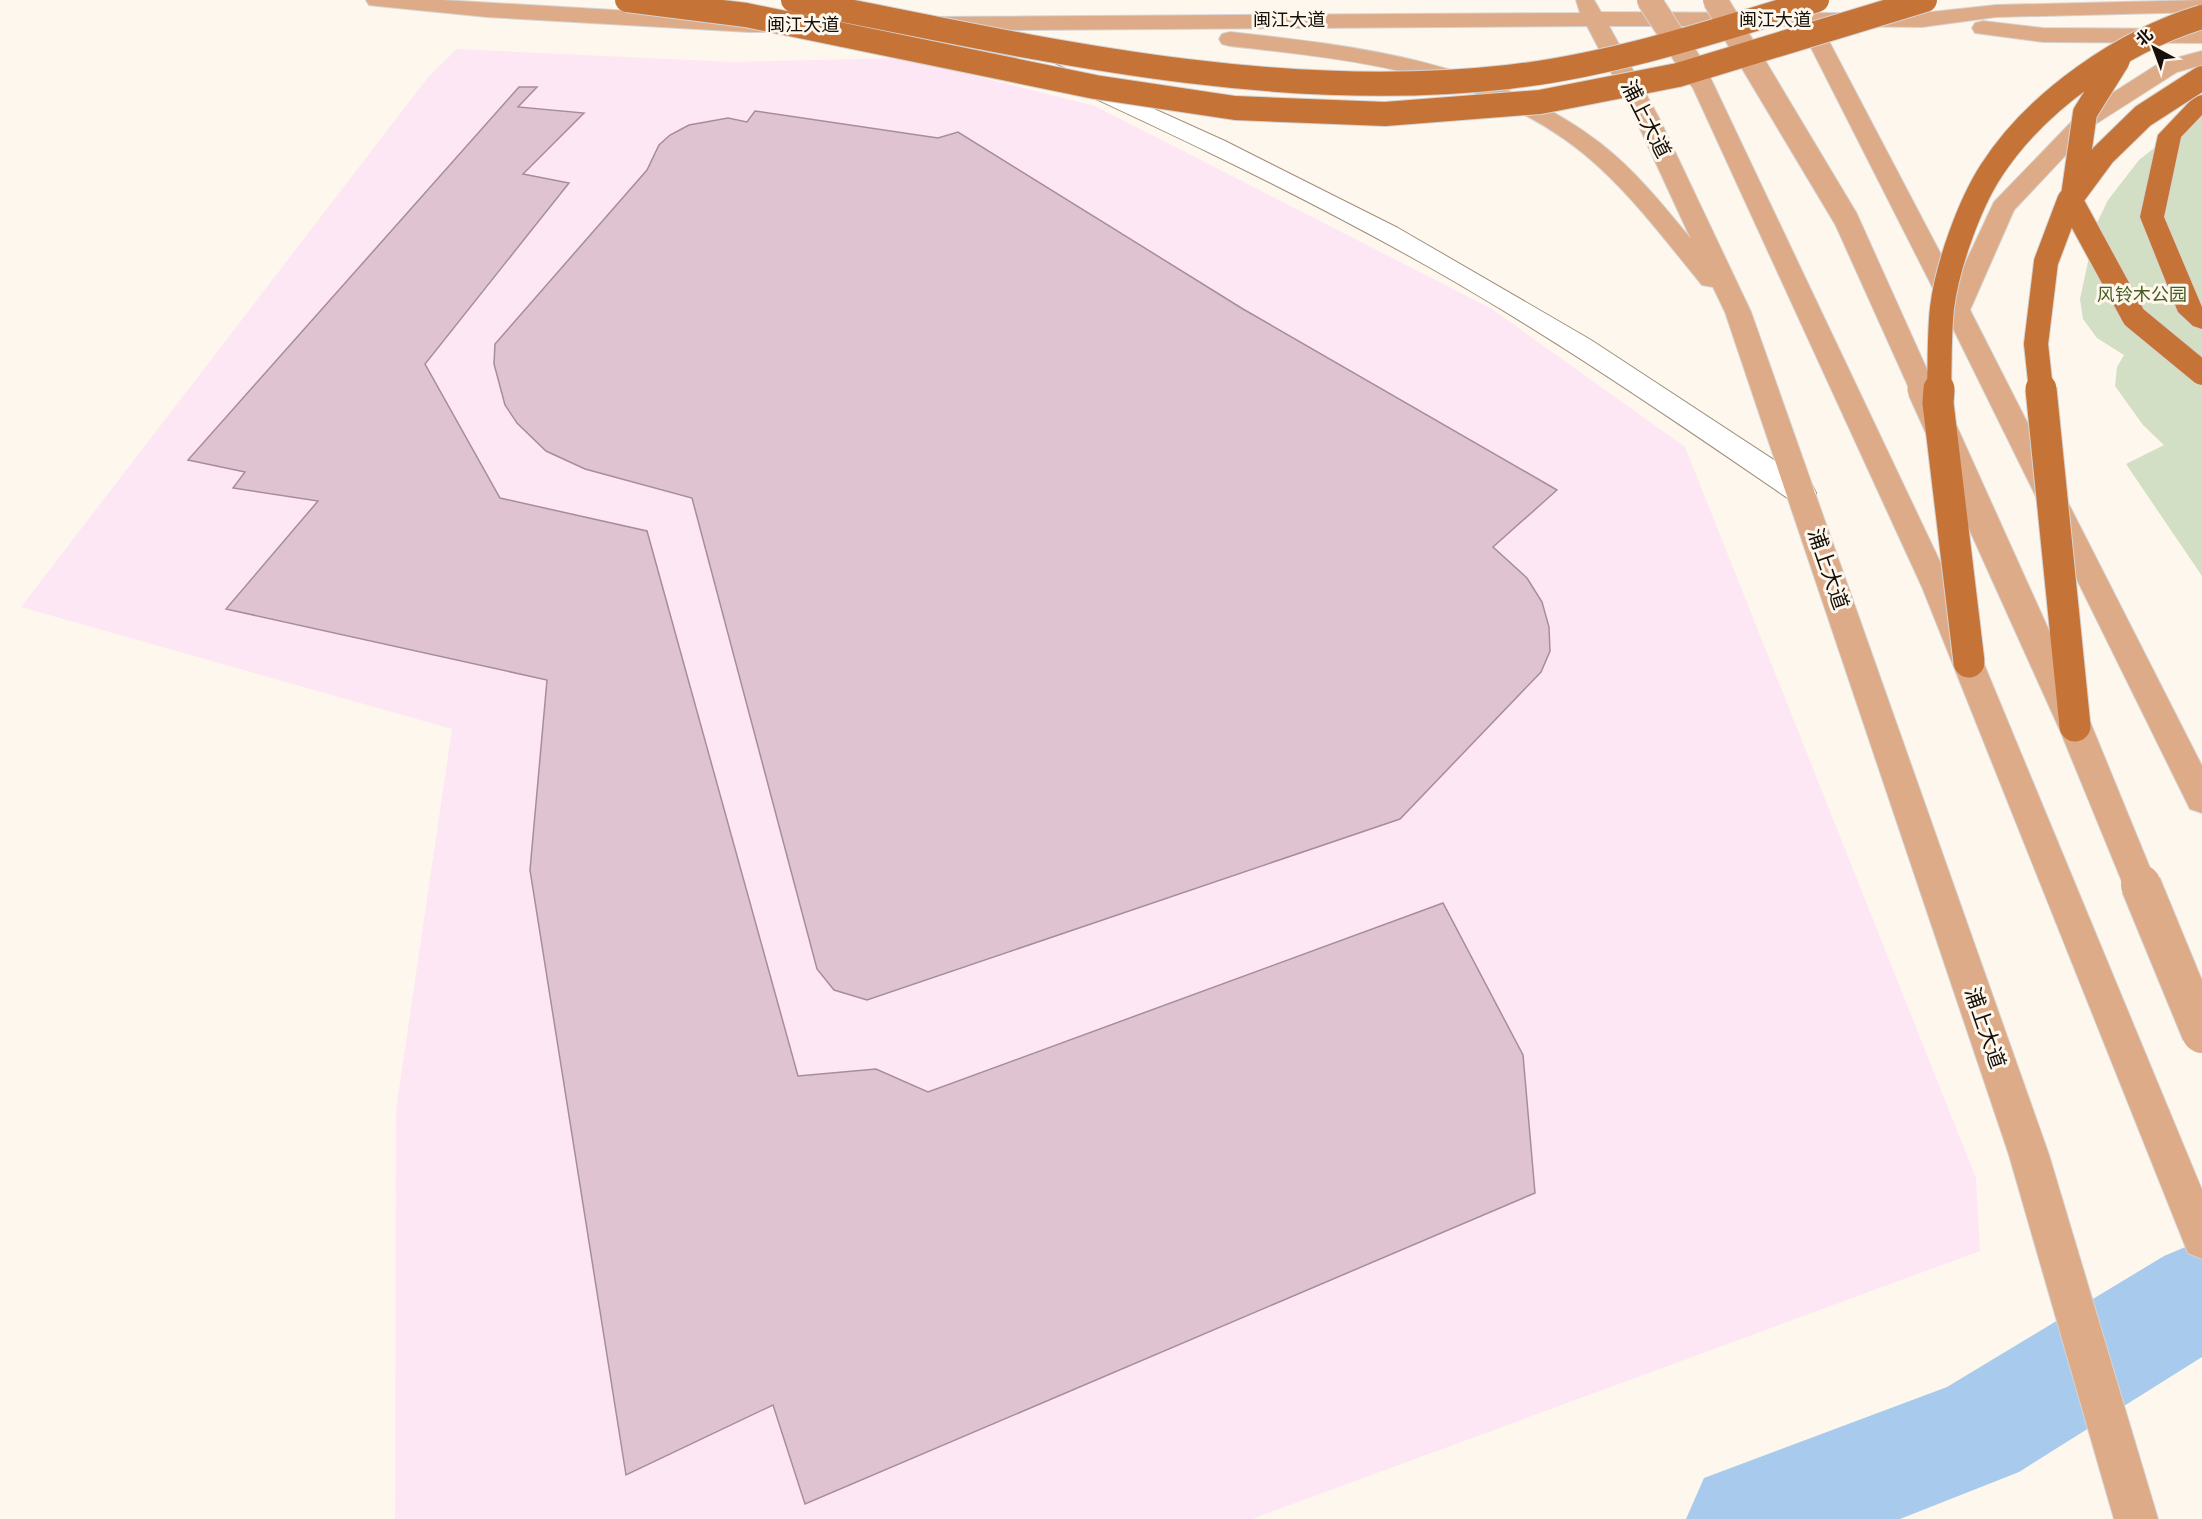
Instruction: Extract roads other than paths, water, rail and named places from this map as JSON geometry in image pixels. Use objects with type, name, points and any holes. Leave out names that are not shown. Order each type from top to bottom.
[{"type":"highway","points":[[627,0],[746,15],[1095,87],[1235,108],[1385,114],[1540,102],[1678,75],[1923,10]]},
{"type":"highway","points":[[793,0],[1122,62],[1246,80],[1380,85],[1511,76],[1650,50],[1807,7]]},
{"type":"highway","points":[[1969,662],[1938,404],[1942,307],[1960,236],[1991,171],[2031,123],[2074,84],[2124,51],[2182,23],[2202,17]]},
{"type":"highway","points":[[2124,51],[2085,112],[2072,203],[2134,317],[2202,373]]},
{"type":"highway","points":[[2075,726],[2036,344],[2046,262],[2069,201],[2103,155],[2143,116],[2202,78]]},
{"type":"highway","points":[[2202,102],[2170,135],[2152,217],[2191,312],[2202,320]]},
{"type":"main road","name":"闽江大道","points":[[377,0],[487,11],[749,25],[949,24],[1589,9],[1807,7],[1996,11],[2202,6]]},
{"type":"main road","points":[[1649,0],[1699,77],[1937,588],[2202,1239]]},
{"type":"main road","points":[[1715,0],[1846,219],[2075,726],[2202,1033]]},
{"type":"main road","points":[[1807,7],[2202,800]]},
{"type":"main road","name":"浦上大道","points":[[1589,9],[1647,118],[1738,312],[2029,1155],[2136,1519]]},
{"type":"main road","points":[[1923,10],[2043,35],[2202,36]]},
{"type":"main road","points":[[1067,21],[1379,57],[1486,89],[1546,118],[1591,147],[1628,183],[1738,312]]},
{"type":"main road","points":[[1957,310],[2003,207],[2086,120],[2169,67],[2202,58]]},
{"type":"lane","points":[[949,24],[1090,87],[1357,216],[1436,260],[1638,383],[1802,493]]},
{"type":"waterway","points":[[1745,1519],[1979,1432],[2202,1294]]},
{"type":"park label","name":"风铃木公园","points":[[2142,295]]}]
